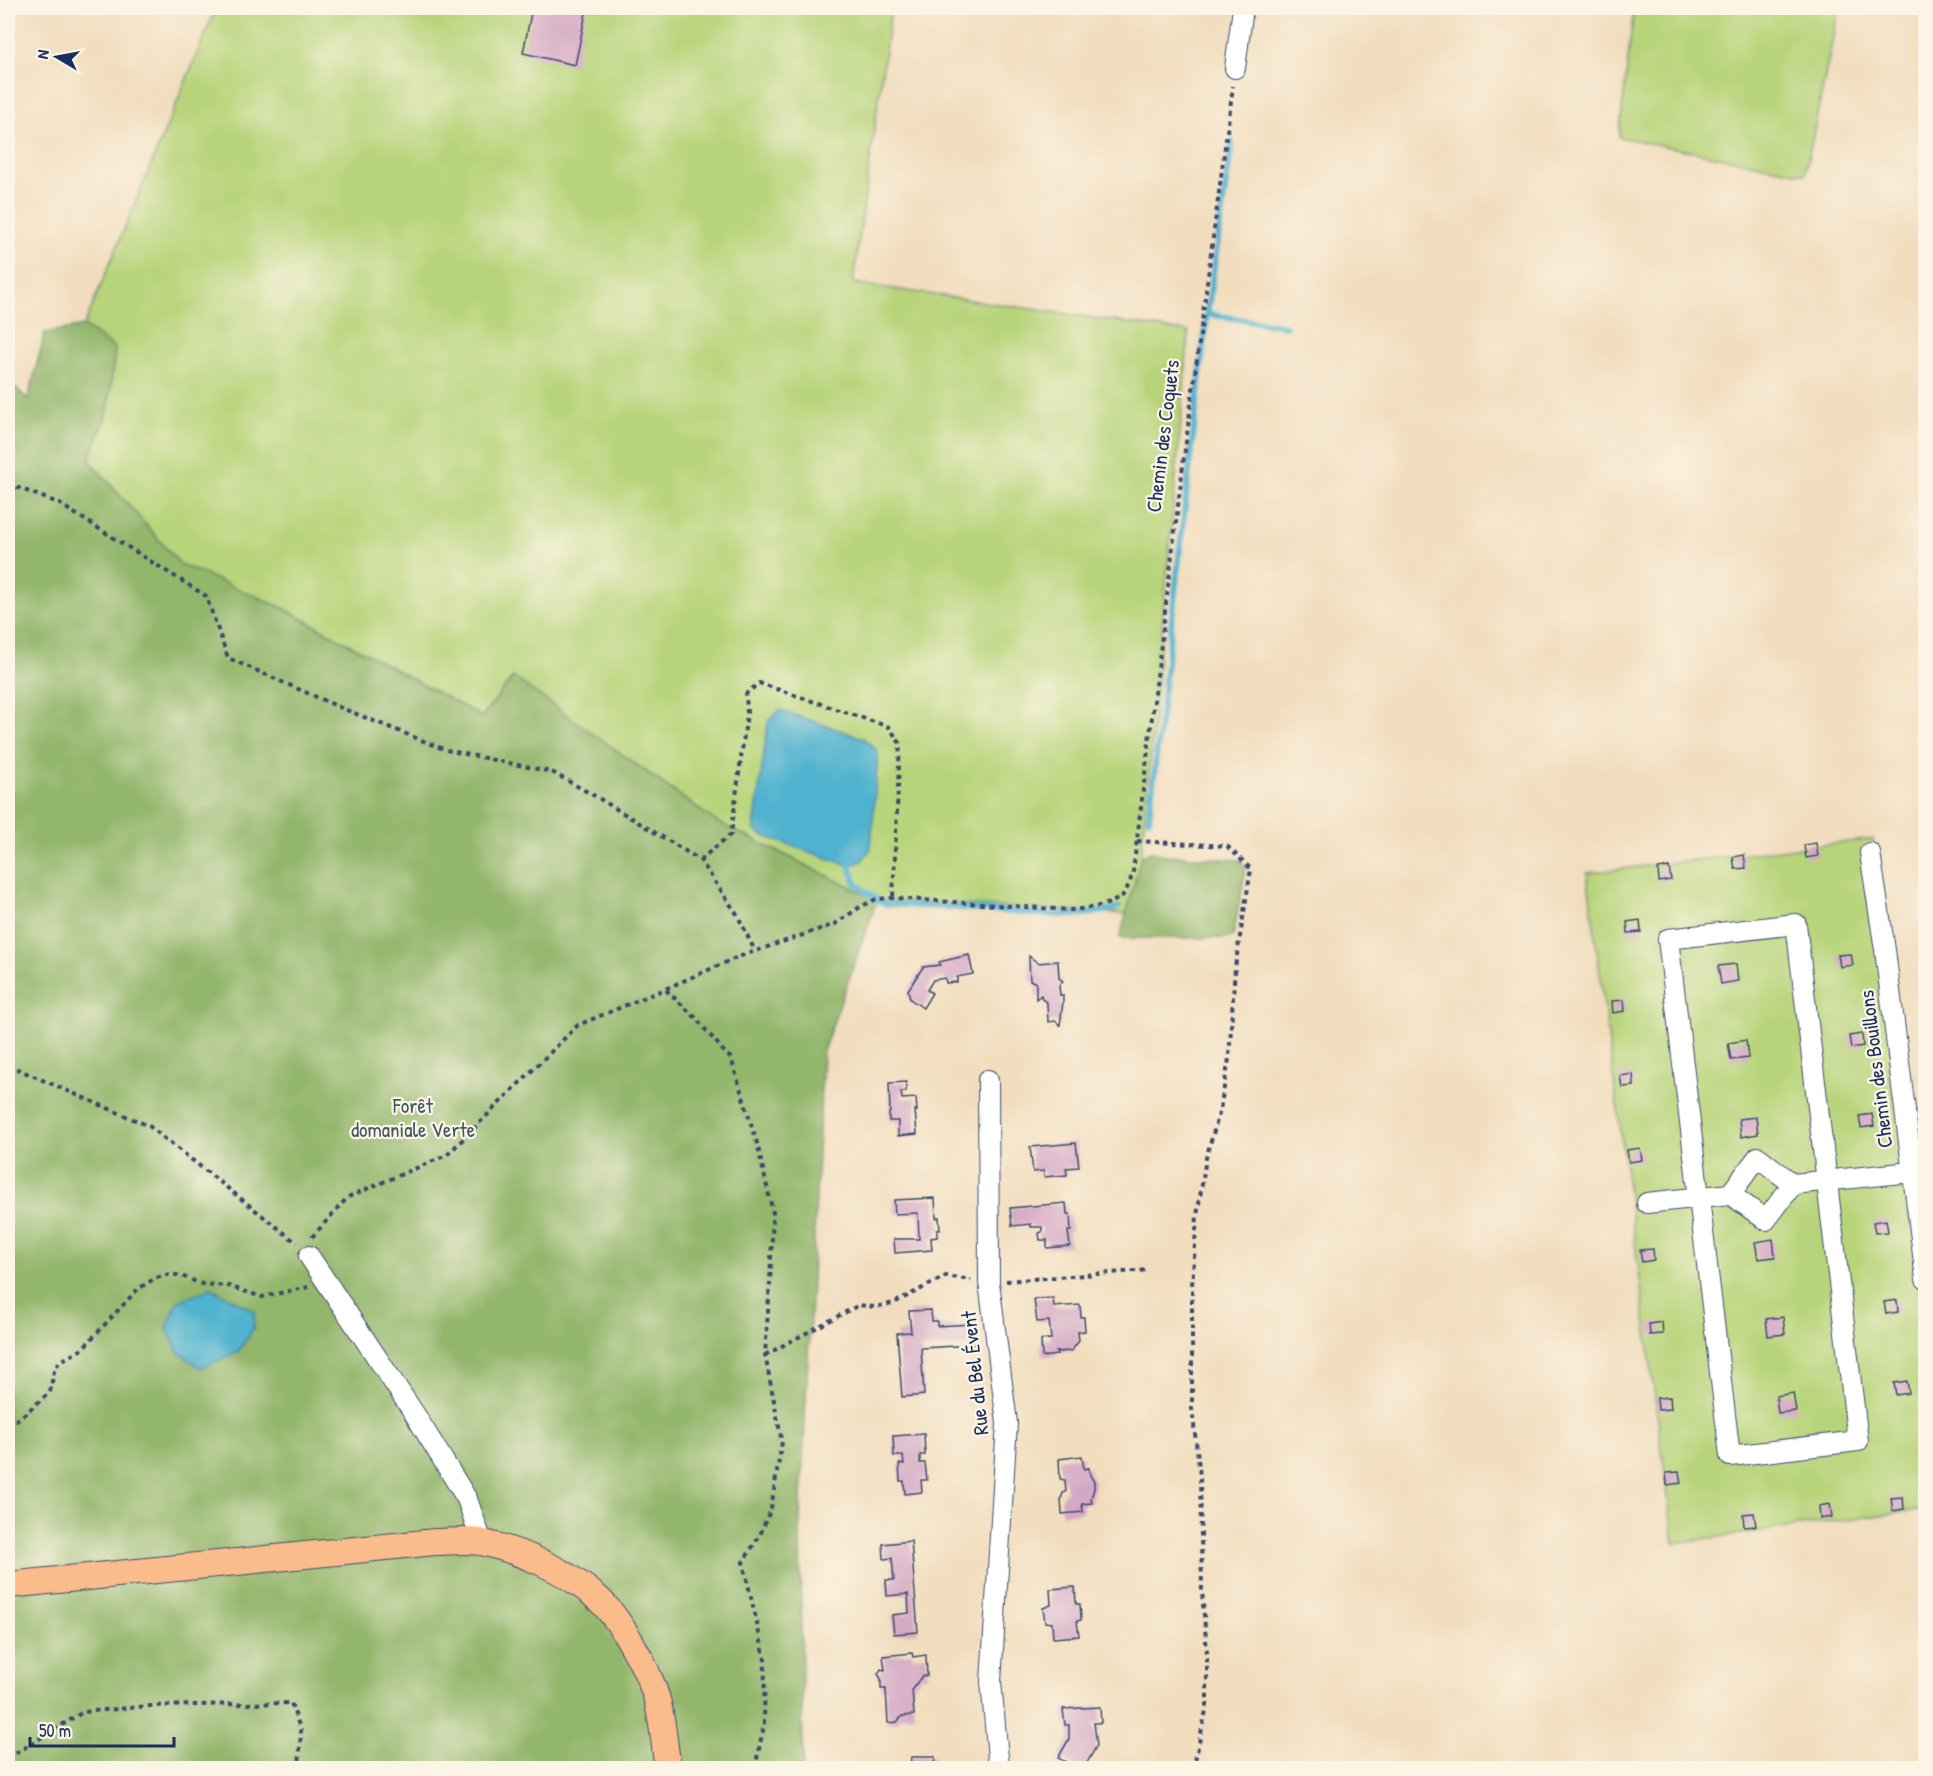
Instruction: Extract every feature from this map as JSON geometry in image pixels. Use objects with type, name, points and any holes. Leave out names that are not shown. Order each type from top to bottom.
[{"type":"main road","points":[[8,1585],[435,1542],[482,1542],[519,1554],[569,1577],[596,1597],[612,1615],[647,1671],[657,1700],[668,1768]]},
{"type":"street","points":[[1235,68],[1243,8]]},
{"type":"street","name":"Chemin des Bouillons","points":[[1870,853],[1885,950],[1926,1279]]},
{"type":"street","points":[[1796,924],[1827,1181],[1858,1441],[1730,1456],[1668,939],[1796,924]]},
{"type":"street","name":"Rue du Bel Évent","points":[[988,1080],[989,1282],[1008,1423],[991,1682],[999,1768]]},
{"type":"street","points":[[1730,1194],[1758,1157],[1793,1184],[1912,1172]]},
{"type":"street","points":[[1647,1203],[1730,1194],[1766,1220],[1793,1184]]},
{"type":"street","points":[[306,1252],[414,1413],[467,1499],[482,1542]]},
{"type":"path","name":"Chemin des Coquets","points":[[893,898],[1080,909],[1105,904],[1122,896],[1129,885],[1133,872],[1235,68]]},
{"type":"path","points":[[8,484],[58,503],[206,596],[228,658],[339,707],[446,750],[552,772],[700,860],[737,914],[755,951]]},
{"type":"path","points":[[8,1065],[149,1126],[276,1225],[306,1252],[348,1197],[447,1155],[578,1025],[755,951],[835,924],[876,899],[893,898],[900,743],[889,727],[759,682],[746,694],[747,713],[731,834],[700,860]]},
{"type":"path","points":[[1137,841],[1227,846],[1251,869],[1235,967],[1229,1059],[1220,1110],[1206,1158],[1197,1216],[1192,1286],[1192,1408],[1200,1476],[1202,1591],[1207,1652],[1207,1706],[1195,1761],[1196,1768]]},
{"type":"path","points":[[665,989],[695,1017],[731,1058],[757,1143],[773,1213],[765,1355],[782,1442],[771,1509],[760,1535],[743,1562],[765,1659],[764,1725],[755,1768]]},
{"type":"path","points":[[765,1355],[852,1308],[859,1305],[875,1307],[894,1303],[946,1276],[989,1282],[1149,1270]]},
{"type":"path","points":[[8,1426],[50,1392],[54,1371],[59,1362],[81,1350],[138,1289],[154,1279],[165,1275],[179,1275],[202,1284],[228,1286],[262,1298],[297,1291],[326,1281]]},
{"type":"path","points":[[8,1758],[83,1712],[150,1706],[291,1703],[301,1731],[299,1768]]},
{"type":"green space","points":[[216,8],[891,8],[853,283],[1189,332],[1141,857],[1127,914],[877,900],[717,822],[513,677],[482,717],[283,608],[180,564],[89,460],[108,410],[115,348],[84,326]]},
{"type":"green space","points":[[1634,8],[1839,8],[1805,174],[1619,137]]},
{"type":"green space","name":"Forêt domaniale Verte","points":[[84,326],[115,348],[108,410],[89,460],[180,564],[283,608],[482,717],[513,677],[717,822],[877,900],[823,1051],[800,1521],[803,1768],[8,1768],[8,381],[28,399],[45,333]]},
{"type":"green space","points":[[1873,839],[1925,1295],[1925,1509],[1674,1543],[1587,873]]},
{"type":"green space","points":[[1151,852],[1240,860],[1246,867],[1233,936],[1223,938],[1120,938],[1141,857]]},
{"type":"water","points":[[780,710],[863,738],[878,751],[871,848],[862,861],[850,866],[761,835],[754,829],[768,721]]},
{"type":"water","points":[[211,1288],[255,1311],[253,1329],[238,1352],[201,1368],[179,1353],[167,1329],[177,1302]]},
{"type":"building","points":[[532,8],[587,8],[575,65],[523,53]]},
{"type":"building","points":[[1816,843],[1818,856],[1806,858],[1804,845]]},
{"type":"building","points":[[1744,855],[1746,868],[1735,869],[1733,857]]},
{"type":"building","points":[[1669,867],[1671,880],[1659,882],[1658,869]]},
{"type":"building","points":[[1640,920],[1641,932],[1628,933],[1627,922]]},
{"type":"building","points":[[1851,954],[1853,965],[1840,967],[1838,955]]},
{"type":"building","points":[[969,955],[973,974],[957,977],[957,982],[946,983],[945,978],[933,980],[927,990],[932,993],[923,1008],[910,999],[908,990],[923,967],[940,965],[939,962]]},
{"type":"building","points":[[1029,956],[1038,963],[1058,961],[1059,978],[1063,981],[1059,985],[1060,995],[1063,995],[1060,1025],[1055,1021],[1048,1022],[1047,1003],[1041,995],[1036,999],[1036,983],[1030,980]]},
{"type":"building","points":[[1736,964],[1738,981],[1721,984],[1718,966]]},
{"type":"building","points":[[1624,1000],[1625,1011],[1613,1013],[1612,1001]]},
{"type":"building","points":[[1862,1034],[1863,1046],[1851,1048],[1849,1036]]},
{"type":"building","points":[[1746,1040],[1748,1058],[1731,1060],[1728,1043]]},
{"type":"building","points":[[1633,1074],[1634,1086],[1622,1087],[1620,1076]]},
{"type":"building","points":[[906,1082],[906,1092],[901,1092],[902,1099],[916,1098],[917,1134],[898,1136],[898,1121],[889,1121],[889,1083]]},
{"type":"building","points":[[1872,1114],[1874,1126],[1861,1128],[1859,1116]]},
{"type":"building","points":[[1756,1117],[1758,1134],[1741,1137],[1739,1119]]},
{"type":"building","points":[[1076,1143],[1079,1167],[1066,1168],[1067,1175],[1044,1177],[1044,1171],[1033,1172],[1030,1147]]},
{"type":"building","points":[[1640,1148],[1642,1160],[1629,1162],[1627,1150]]},
{"type":"building","points":[[935,1198],[936,1218],[939,1217],[940,1230],[937,1230],[937,1237],[931,1238],[932,1250],[895,1253],[894,1239],[919,1239],[918,1213],[895,1214],[894,1200]]},
{"type":"building","points":[[1066,1203],[1067,1214],[1070,1214],[1071,1231],[1068,1231],[1070,1246],[1047,1248],[1047,1240],[1040,1240],[1039,1233],[1042,1232],[1042,1227],[1031,1227],[1031,1224],[1012,1226],[1010,1208]]},
{"type":"building","points":[[1886,1220],[1888,1232],[1875,1233],[1873,1222]]},
{"type":"building","points":[[1773,1239],[1775,1257],[1758,1259],[1755,1242]]},
{"type":"building","points":[[1653,1249],[1654,1260],[1642,1262],[1640,1250]]},
{"type":"building","points":[[1053,1298],[1054,1307],[1080,1305],[1085,1331],[1078,1332],[1079,1341],[1071,1351],[1056,1352],[1057,1355],[1042,1357],[1041,1340],[1051,1339],[1049,1321],[1037,1322],[1034,1299]]},
{"type":"building","points":[[1897,1300],[1898,1312],[1886,1314],[1884,1302]]},
{"type":"building","points":[[931,1310],[932,1321],[937,1321],[937,1326],[972,1324],[974,1345],[921,1348],[924,1395],[902,1397],[897,1333],[911,1332],[909,1311]]},
{"type":"building","points":[[1783,1317],[1785,1334],[1768,1336],[1766,1319]]},
{"type":"building","points":[[1662,1322],[1663,1334],[1650,1335],[1649,1324]]},
{"type":"building","points":[[1907,1381],[1909,1393],[1896,1395],[1894,1383]]},
{"type":"building","points":[[1793,1393],[1796,1411],[1778,1413],[1776,1396]]},
{"type":"building","points":[[1670,1397],[1671,1409],[1658,1410],[1657,1398]]},
{"type":"building","points":[[924,1434],[925,1455],[920,1455],[920,1463],[925,1463],[927,1480],[921,1480],[922,1492],[905,1494],[904,1481],[900,1481],[899,1464],[904,1464],[903,1456],[894,1456],[893,1436]]},
{"type":"building","points":[[1082,1456],[1084,1469],[1089,1468],[1094,1482],[1092,1503],[1082,1504],[1083,1512],[1062,1514],[1061,1499],[1063,1493],[1066,1492],[1065,1480],[1060,1479],[1059,1459]]},
{"type":"building","points":[[1679,1472],[1681,1483],[1667,1485],[1666,1473]]},
{"type":"building","points":[[1903,1497],[1904,1509],[1893,1511],[1891,1498]]},
{"type":"building","points":[[1830,1504],[1832,1517],[1820,1519],[1819,1506]]},
{"type":"building","points":[[1754,1513],[1756,1526],[1744,1527],[1743,1514]]},
{"type":"building","points":[[911,1541],[918,1632],[894,1634],[892,1615],[909,1613],[908,1594],[887,1596],[886,1580],[894,1580],[892,1558],[884,1559],[883,1544]]},
{"type":"building","points":[[1075,1587],[1076,1604],[1080,1604],[1081,1620],[1077,1621],[1079,1636],[1053,1638],[1052,1623],[1045,1622],[1043,1608],[1051,1605],[1050,1589]]},
{"type":"building","points":[[912,1653],[913,1657],[926,1655],[927,1676],[922,1676],[912,1689],[914,1715],[902,1716],[897,1722],[888,1723],[886,1689],[881,1689],[881,1679],[878,1674],[881,1669],[885,1670],[883,1656]]},
{"type":"building","points":[[1100,1707],[1101,1723],[1094,1723],[1097,1745],[1084,1768],[1077,1768],[1058,1758],[1069,1739],[1069,1725],[1065,1725],[1063,1709]]},
{"type":"building","points":[[911,1757],[935,1757],[934,1768],[910,1768]]},
{"type":"waterway","points":[[1149,819],[1207,314],[1232,142]]},
{"type":"waterway","points":[[1207,314],[1286,326]]},
{"type":"waterway","points":[[850,866],[856,884],[886,904],[1060,915],[1090,914],[1119,907]]}]
